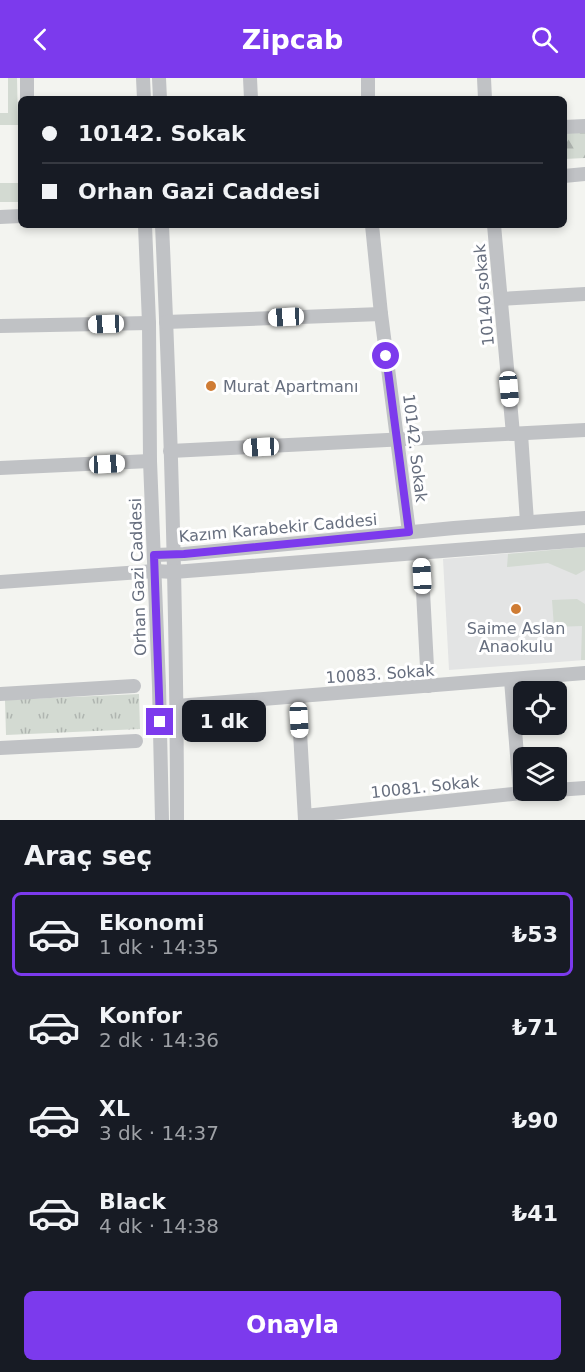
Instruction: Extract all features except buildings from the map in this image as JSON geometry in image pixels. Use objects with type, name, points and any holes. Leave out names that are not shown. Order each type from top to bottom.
[{"type":"street","points":[[27,78],[27,96]]},
{"type":"street","points":[[143,78],[144,96]]},
{"type":"street","points":[[159,78],[160,96]]},
{"type":"street","points":[[250,78],[251,96]]},
{"type":"street","points":[[368,78],[368,96]]},
{"type":"street","points":[[484,78],[485,96]]},
{"type":"street","points":[[567,127],[585,126]]},
{"type":"street","points":[[567,176],[585,174]]},
{"type":"street","points":[[0,217],[18,216]]},
{"type":"street","name":"Orhan Gazi Caddesi","points":[[145,228],[162,820]]},
{"type":"street","points":[[162,228],[174,572],[177,820]]},
{"type":"street","name":"10142. Sokak","points":[[372,228],[409,532]]},
{"type":"street","name":"10140 sokak","points":[[494,228],[527,522]]},
{"type":"street","points":[[501,299],[585,294]]},
{"type":"street","points":[[166,322],[381,314]]},
{"type":"street","points":[[0,326],[148,322]]},
{"type":"street","points":[[170,451],[585,430]]},
{"type":"street","points":[[0,468],[150,461]]},
{"type":"street","name":"Kazım Karabekir Caddesi","points":[[154,555],[585,518]]},
{"type":"street","points":[[0,582],[155,571],[174,572],[585,540]]},
{"type":"street","points":[[421,554],[428,686]]},
{"type":"street","name":"10083. Sokak","points":[[177,706],[585,673]]},
{"type":"street","points":[[511,680],[516,747]]},
{"type":"street","points":[[0,694],[134,686]]},
{"type":"street","points":[[298,697],[305,818]]},
{"type":"street","points":[[0,748],[136,741]]},
{"type":"street","points":[[567,789],[585,788]]},
{"type":"street","name":"10081. Sokak","points":[[305,818],[513,794]]},
{"type":"shaded area","name":"Saime Aslan Anaokulu","points":[[585,547],[585,660],[449,670],[443,559]]},
{"type":"green space","points":[[8,78],[17,78],[18,125],[0,125],[0,113],[8,113]]},
{"type":"green space","points":[[585,131],[585,158],[567,159],[567,132]]},
{"type":"green space","points":[[0,183],[18,183],[18,202],[0,202]]},
{"type":"green space","points":[[585,547],[585,570],[576,575],[548,563],[507,567],[508,554]]},
{"type":"green space","points":[[577,599],[585,604],[585,660],[581,660],[582,626],[554,627],[552,600]]},
{"type":"green space","points":[[139,694],[140,729],[6,735],[5,700]]},
{"type":"place","name":"Murat Apartmanı","points":[[211,386]]},
{"type":"place","name":"Saime Aslan Anaokulu","points":[[516,609]]},
{"type":"route","points":[[160,722],[154,555],[409,532],[386,356]]}]
